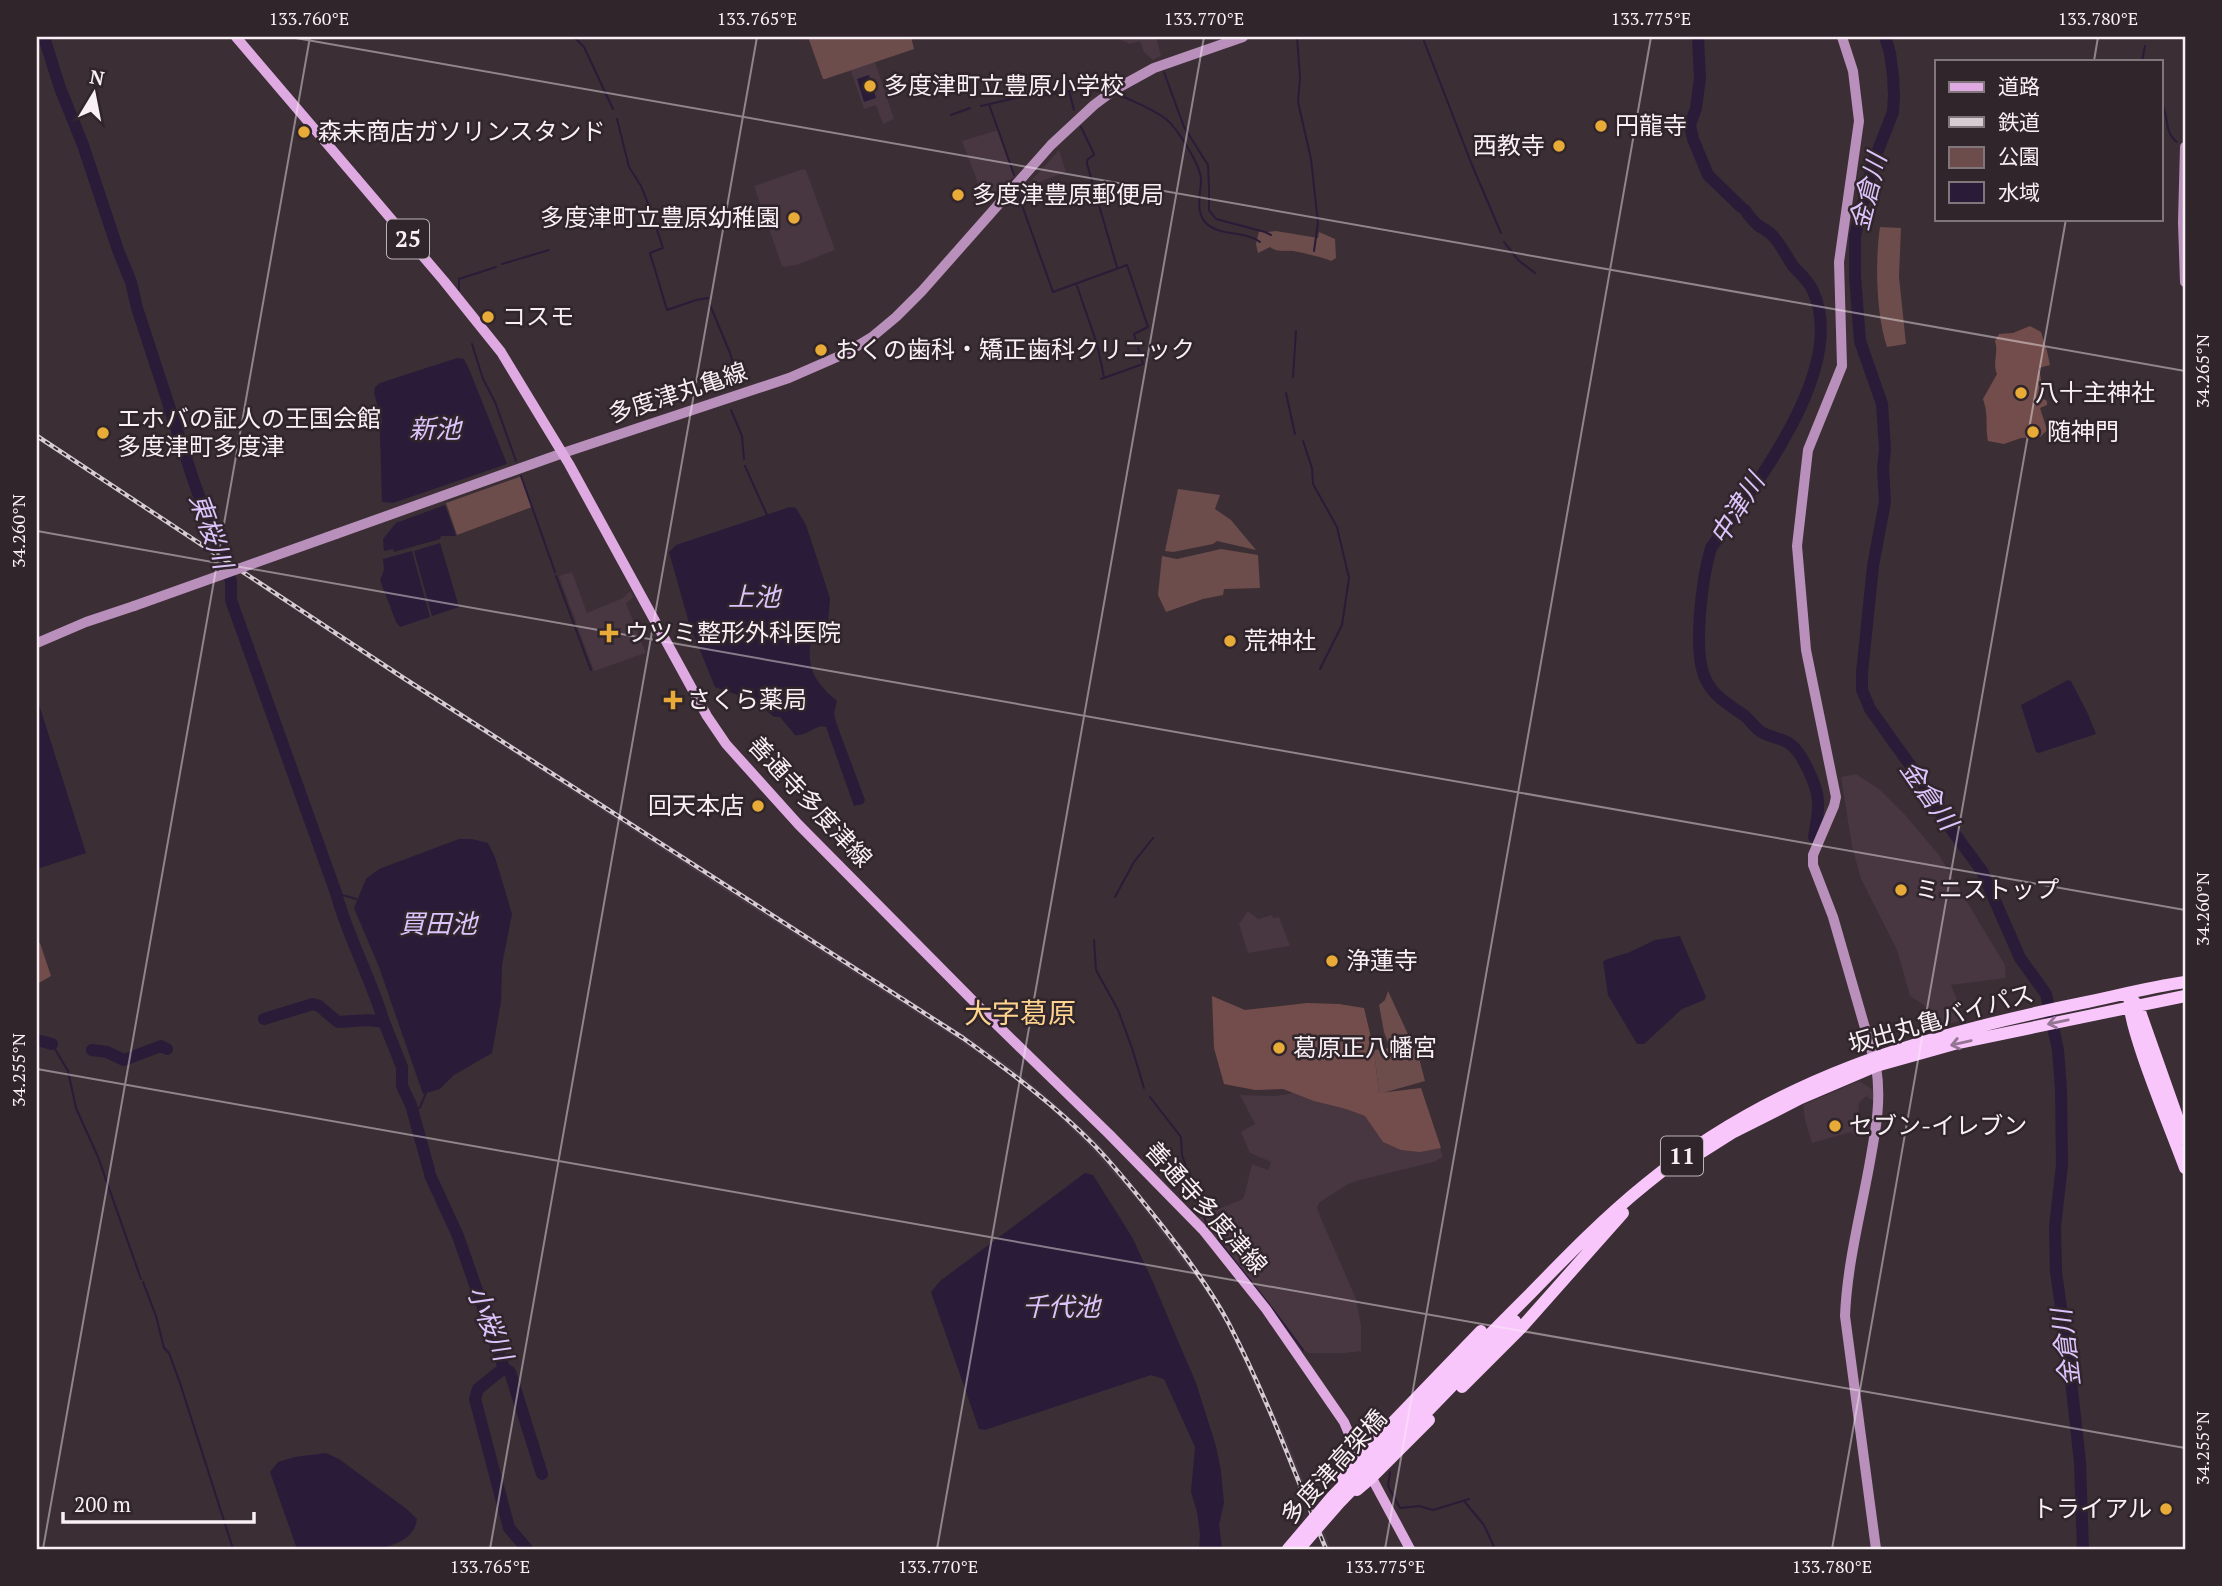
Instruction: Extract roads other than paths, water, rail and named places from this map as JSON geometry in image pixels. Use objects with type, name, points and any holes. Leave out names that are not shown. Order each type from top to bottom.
[{"type":"highway","name":"坂出丸亀バイパス","points":[[1415,1418],[1623,1213],[1691,1159],[1731,1133],[1875,1062],[2028,1028],[2086,1009],[2112,1010],[2129,1001],[2144,988],[2185,982]]},
{"type":"highway","name":"坂出丸亀バイパス","points":[[1415,1418],[1572,1251],[1645,1184],[1722,1128],[1755,1109],[1797,1088],[1875,1062],[1942,1035],[2025,1014],[2185,996]]},
{"type":"highway","points":[[2143,1037],[2152,1012],[2160,1005],[2185,996]]},
{"type":"highway","points":[[2129,1001],[2185,1139]]},
{"type":"highway","points":[[2152,1012],[2185,1003]]},
{"type":"highway","points":[[2112,1010],[2122,1013],[2143,1037],[2185,1168]]},
{"type":"highway","points":[[1623,1213],[1521,1328],[1371,1478],[1357,1489],[1342,1493],[1342,1479],[1443,1369],[1559,1255],[1604,1215],[1645,1184]]},
{"type":"highway","name":"多度津高架橋","points":[[1285,1549],[1301,1545],[1415,1418]]},
{"type":"highway","name":"多度津高架橋","points":[[1285,1549],[1332,1497],[1415,1418]]},
{"type":"main road","name":"善通寺多度津線","points":[[236,37],[494,343],[514,371],[707,716],[726,744],[790,815],[883,910],[1109,1133],[1203,1230],[1266,1308],[1344,1422],[1410,1549]]},
{"type":"street","name":"多度津丸亀線","points":[[37,643],[86,622],[562,453],[789,377],[844,354],[897,317],[1052,145],[1094,104],[1154,68],[1243,37]]},
{"type":"street","points":[[1842,37],[1853,71],[1859,105],[1839,262],[1843,366],[1808,450],[1797,559],[1806,650],[1836,797],[1813,855],[1812,865],[1833,917],[1875,1062],[1880,1105],[1847,1286],[1845,1316],[1876,1549]]},
{"type":"street","points":[[2185,147],[2185,282]]},
{"type":"water","points":[[869,75],[876,98],[864,102],[857,79]]},
{"type":"water","name":"新池","points":[[457,358],[464,359],[469,369],[507,464],[393,503],[382,502],[382,421],[374,393],[375,387],[380,383]]},
{"type":"water","points":[[445,505],[456,536],[441,536],[440,539],[394,552],[393,549],[384,551],[383,539],[396,523]]},
{"type":"water","name":"上池","points":[[790,507],[796,508],[806,525],[830,598],[828,624],[811,641],[811,668],[823,688],[837,701],[834,713],[836,722],[865,800],[863,804],[854,806],[826,727],[795,735],[780,717],[774,717],[755,701],[715,687],[689,623],[669,552],[676,545]]},
{"type":"water","points":[[440,543],[459,607],[432,616],[414,551]]},
{"type":"water","points":[[412,551],[430,617],[400,627],[380,580],[384,570],[383,559]]},
{"type":"water","points":[[2068,680],[2071,681],[2096,734],[2036,752],[2021,705]]},
{"type":"water","points":[[37,698],[86,853],[37,869]]},
{"type":"water","name":"買田池","points":[[459,839],[488,843],[495,857],[512,914],[502,965],[501,1002],[492,1053],[454,1075],[440,1089],[423,1094],[379,967],[354,908],[366,879],[379,869]]},
{"type":"water","points":[[1680,936],[1706,997],[1682,1009],[1644,1044],[1637,1044],[1608,995],[1603,962],[1655,940]]},
{"type":"water","name":"千代池","points":[[1085,1173],[1093,1175],[1132,1237],[1196,1383],[1221,1471],[1224,1503],[1219,1525],[1222,1549],[1199,1549],[1197,1512],[1191,1492],[1195,1447],[1164,1379],[1151,1375],[985,1430],[979,1429],[931,1292],[940,1281]]},
{"type":"water","points":[[326,1453],[339,1459],[408,1510],[417,1519],[412,1532],[385,1547],[366,1550],[297,1549],[270,1472],[278,1462]]},
{"type":"waterway","name":"東桜川","points":[[44,37],[131,282],[194,482],[215,540],[226,557],[225,565],[231,581],[231,600],[384,1022]]},
{"type":"waterway","points":[[574,37],[584,47],[613,109]]},
{"type":"waterway","points":[[1297,37],[1300,78],[1298,102],[1311,159],[1318,223],[1314,251]]},
{"type":"waterway","name":"中津川","points":[[1698,37],[1700,78],[1696,108],[1690,125],[1693,139],[1708,175],[1741,207]]},
{"type":"waterway","name":"金倉川","points":[[1885,37],[1893,76],[1893,112],[1873,163],[1855,236],[1860,341],[1882,404],[1885,449],[1885,502],[1873,566],[1862,690],[1870,709],[1982,871],[2020,958],[2046,994],[2058,1050],[2061,1089],[2062,1165],[2055,1227],[2056,1272],[2080,1462],[2083,1549]]},
{"type":"waterway","points":[[1424,41],[1501,233]]},
{"type":"waterway","points":[[2142,60],[2145,46]]},
{"type":"waterway","points":[[1164,72],[1184,127],[1208,165],[1209,186]]},
{"type":"waterway","points":[[981,106],[1033,94],[1047,95],[1088,88],[1102,92]]},
{"type":"waterway","points":[[1069,91],[1074,110]]},
{"type":"waterway","points":[[1122,96],[1161,115],[1182,138],[1200,172],[1199,207],[1205,222],[1217,230],[1247,236],[1260,242]]},
{"type":"waterway","points":[[989,104],[1014,175]]},
{"type":"waterway","points":[[2162,105],[2170,134],[2177,142]]},
{"type":"waterway","points":[[951,115],[970,108]]},
{"type":"waterway","points":[[617,119],[629,167],[641,186],[651,211]]},
{"type":"waterway","points":[[1081,127],[1094,155],[1087,160],[1087,164],[1117,267]]},
{"type":"waterway","points":[[1209,188],[1209,210],[1216,219],[1271,235]]},
{"type":"waterway","points":[[1018,194],[1053,292],[1127,265],[1148,327],[1134,334],[1143,364],[1101,379]]},
{"type":"waterway","name":"中津川","points":[[1745,210],[1755,223],[1769,232],[1811,287],[1821,322],[1818,355],[1808,391],[1791,426],[1750,493],[1711,548],[1704,577],[1700,652],[1706,680],[1718,696],[1760,731],[1786,742],[1799,754],[1817,794],[1814,837]]},
{"type":"waterway","points":[[654,221],[663,248],[650,253],[667,310],[708,298]]},
{"type":"waterway","points":[[1504,242],[1518,260],[1535,273]]},
{"type":"waterway","points":[[502,264],[549,250]]},
{"type":"waterway","points":[[459,290],[459,279],[496,267]]},
{"type":"waterway","points":[[1077,286],[1097,344],[1104,377]]},
{"type":"waterway","points":[[710,305],[732,360],[728,387]]},
{"type":"waterway","points":[[1293,377],[1296,331]]},
{"type":"waterway","points":[[472,344],[516,461]]},
{"type":"waterway","points":[[1286,393],[1295,434]]},
{"type":"waterway","points":[[731,410],[742,436],[744,459]]},
{"type":"waterway","points":[[1303,441],[1312,468],[1313,484],[1337,527],[1349,578],[1342,625],[1320,669]]},
{"type":"waterway","points":[[745,466],[767,515]]},
{"type":"waterway","points":[[521,476],[555,572]]},
{"type":"waterway","points":[[556,576],[591,670]]},
{"type":"waterway","points":[[1115,897],[1134,862],[1153,838]]},
{"type":"waterway","points":[[336,893],[356,899]]},
{"type":"waterway","points":[[1094,940],[1096,970],[1118,1010],[1144,1088]]},
{"type":"waterway","name":"小桜川","points":[[264,1019],[313,1004],[338,1022],[384,1022],[402,1067],[402,1086],[411,1105],[429,1170]]},
{"type":"waterway","name":"小桜川","points":[[37,1040],[52,1044]]},
{"type":"waterway","name":"小桜川","points":[[92,1050],[107,1052],[124,1060],[161,1046],[167,1049]]},
{"type":"waterway","points":[[55,1049],[68,1071],[76,1108],[98,1157],[141,1279]]},
{"type":"waterway","points":[[413,1112],[420,1107],[426,1093]]},
{"type":"waterway","points":[[1150,1097],[1181,1137],[1182,1155],[1202,1211]]},
{"type":"waterway","name":"小桜川","points":[[430,1175],[458,1236],[504,1368],[510,1372],[542,1474]]},
{"type":"waterway","points":[[1203,1214],[1208,1228]]},
{"type":"waterway","points":[[1218,1240],[1303,1350]]},
{"type":"waterway","points":[[143,1282],[164,1348],[169,1353],[180,1383],[233,1549]]},
{"type":"waterway","points":[[504,1368],[478,1389],[475,1399],[509,1528],[527,1549]]},
{"type":"waterway","points":[[1359,1431],[1371,1434]]},
{"type":"waterway","points":[[1390,1472],[1388,1486],[1400,1508],[1419,1506],[1433,1510],[1469,1499]]},
{"type":"waterway","points":[[1464,1501],[1484,1525],[1495,1549]]},
{"type":"railway","points":[[37,436],[402,677],[963,1038],[1064,1116],[1130,1185],[1181,1250],[1214,1299],[1256,1379],[1326,1549]]},
{"type":"place","name":"多度津町立豊原小学校","points":[[870,86]]},
{"type":"place","name":"円龍寺","points":[[1601,126]]},
{"type":"place","name":"森末商店ガソリンスタンド","points":[[304,132]]},
{"type":"place","name":"西教寺","points":[[1559,146]]},
{"type":"place","name":"多度津豊原郵便局","points":[[958,195]]},
{"type":"place","name":"多度津町立豊原幼稚園","points":[[794,218]]},
{"type":"place","name":"コスモ","points":[[488,317]]},
{"type":"place","name":"おくの歯科・矯正歯科クリニック","points":[[821,350]]},
{"type":"place","name":"八十主神社","points":[[2021,393]]},
{"type":"place","name":"随神門","points":[[2033,432]]},
{"type":"place","name":"エホバの証人の王国会館 多度津町多度津","points":[[103,433]]},
{"type":"place","name":"ウツミ整形外科医院","points":[[609,633]]},
{"type":"place","name":"荒神社","points":[[1230,641]]},
{"type":"place","name":"さくら薬局","points":[[673,700]]},
{"type":"place","name":"回天本店","points":[[758,806]]},
{"type":"place","name":"ミニストップ","points":[[1901,890]]},
{"type":"place","name":"浄蓮寺","points":[[1332,961]]},
{"type":"place","name":"葛原正八幡宮","points":[[1279,1048]]},
{"type":"place","name":"セブン-イレブン","points":[[1835,1126]]},
{"type":"place","name":"トライアル","points":[[2166,1509]]},
{"type":"district","name":"大字葛原","points":[[1020,1013]]}]
